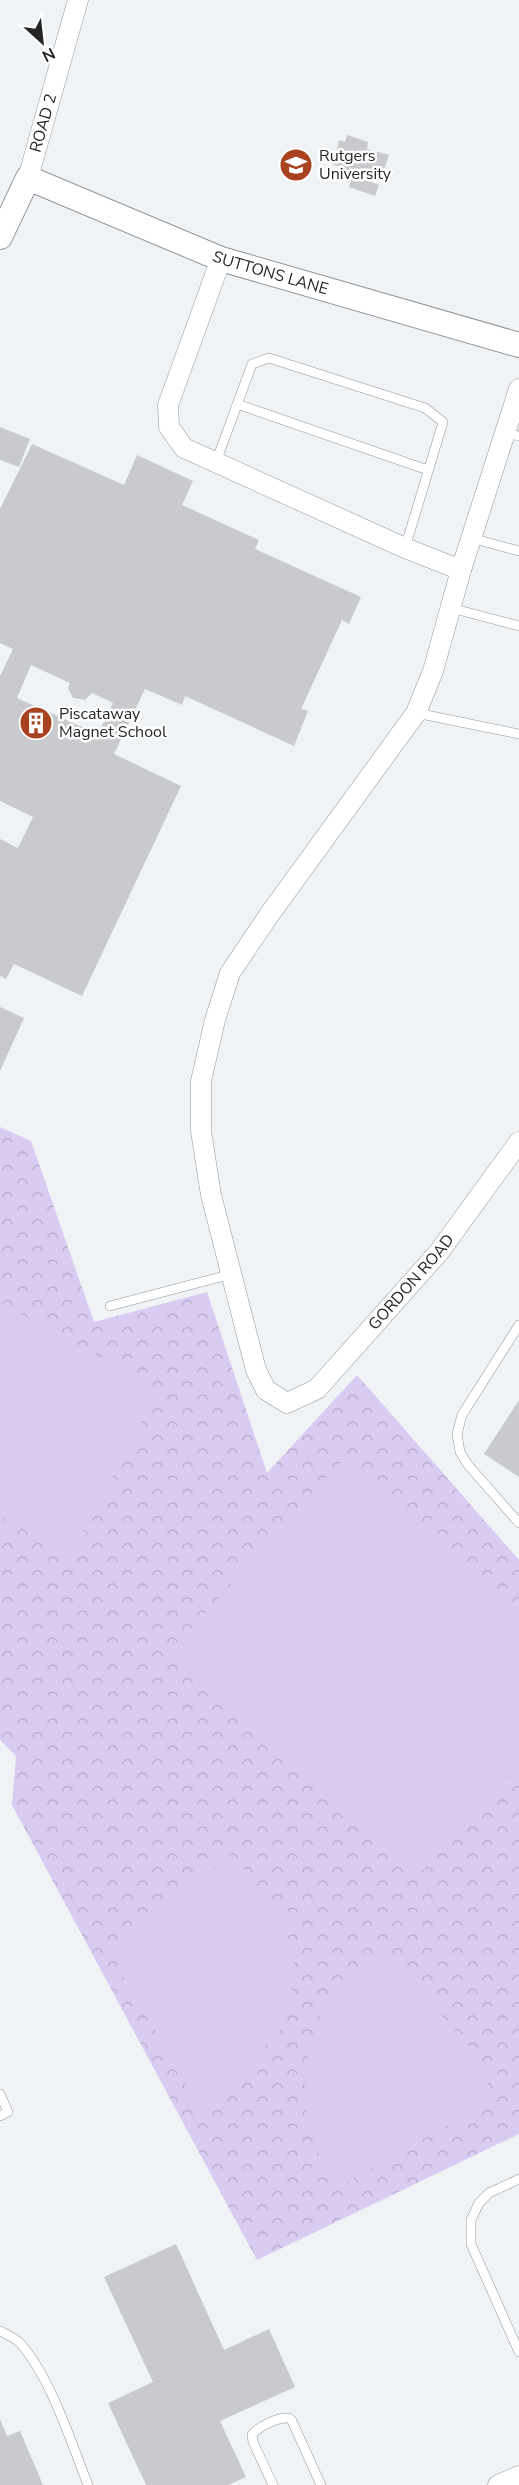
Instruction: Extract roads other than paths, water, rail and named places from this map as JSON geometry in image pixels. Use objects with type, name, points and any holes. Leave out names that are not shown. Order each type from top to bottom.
[{"type":"street","name":"ROAD 2","points":[[28,178],[78,0]]},
{"type":"street","points":[[0,237],[28,178]]},
{"type":"street","name":"SUTTONS LANE","points":[[28,178],[190,244],[221,259],[519,345]]},
{"type":"street","points":[[221,259],[168,405],[169,427],[184,448],[405,548],[460,570]]},
{"type":"street","points":[[232,1274],[211,1195],[201,1131],[201,1081],[215,1020],[230,973],[269,915],[416,712],[433,671],[471,538],[512,435],[519,389]]},
{"type":"street","name":"GORDON ROAD","points":[[232,1274],[256,1370],[266,1390],[287,1403],[317,1389],[340,1364],[438,1252],[519,1142]]},
{"type":"street","points":[[498,2485],[519,2476]]},
{"type":"lane","points":[[216,462],[252,364],[268,358],[424,408],[443,422],[405,548]]},
{"type":"lane","points":[[237,404],[428,470]]},
{"type":"lane","points":[[471,538],[519,551]]},
{"type":"lane","points":[[451,608],[519,626]]},
{"type":"lane","points":[[416,712],[519,734]]},
{"type":"lane","points":[[110,1306],[232,1274]]},
{"type":"lane","points":[[519,1325],[462,1415],[457,1434],[460,1452],[468,1465],[519,1523]]},
{"type":"lane","points":[[0,2094],[9,2112],[0,2116]]},
{"type":"lane","points":[[519,2179],[489,2193],[479,2203],[471,2220],[471,2244],[519,2352]]},
{"type":"lane","points":[[0,2331],[19,2342],[40,2375],[59,2414],[88,2485]]},
{"type":"lane","points":[[273,2485],[253,2442],[252,2434],[255,2430],[282,2417],[292,2421],[317,2484]]},
{"type":"place","name":"Rutgers University","points":[[296,165]]},
{"type":"place","name":"Piscataway Magnet School","points":[[36,723]]}]
